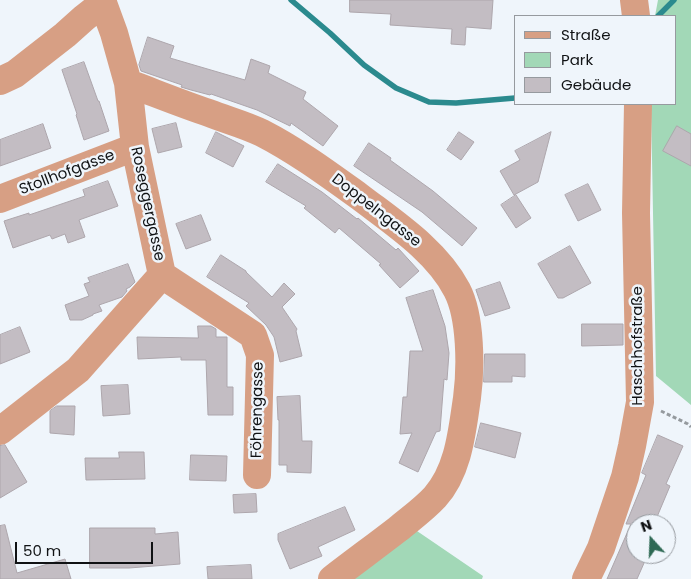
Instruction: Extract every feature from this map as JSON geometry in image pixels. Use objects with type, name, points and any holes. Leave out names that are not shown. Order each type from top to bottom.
[{"type":"street","points":[[634,0],[636,15]]},
{"type":"street","points":[[0,81],[15,74],[65,35],[103,1]]},
{"type":"street","name":"Roseggergasse","points":[[0,431],[78,370],[162,275],[135,147],[128,83],[103,1]]},
{"type":"street","name":"Doppelngasse","points":[[128,83],[260,132],[300,155],[421,244],[458,291],[467,328],[469,383],[458,450],[448,477],[436,496],[420,511],[332,579]]},
{"type":"street","name":"Haschhofstraße","points":[[586,579],[601,548],[625,477],[640,402],[636,213],[638,105]]},
{"type":"street","name":"Stollhofgasse","points":[[0,199],[135,147]]},
{"type":"street","name":"Föhrengasse","points":[[162,275],[253,335],[260,355],[257,475]]},
{"type":"path","points":[[640,402],[691,427]]},
{"type":"green space","points":[[658,0],[691,0],[691,405],[656,376],[651,105],[676,105],[676,15],[655,15]]},
{"type":"green space","points":[[417,531],[483,576],[482,579],[354,579]]},
{"type":"building","points":[[350,0],[493,0],[491,29],[466,27],[465,45],[451,44],[452,29],[390,25],[391,14],[350,12]]},
{"type":"building","points":[[148,37],[174,46],[170,58],[245,80],[251,59],[270,66],[268,73],[306,92],[303,99],[338,126],[323,146],[291,123],[290,126],[257,110],[211,94],[181,87],[182,85],[141,71],[139,65]]},
{"type":"building","points":[[84,62],[109,131],[84,140],[62,70]]},
{"type":"building","points":[[176,123],[182,147],[158,153],[152,129]]},
{"type":"building","points":[[43,124],[51,148],[0,166],[0,140]]},
{"type":"building","points":[[677,126],[691,134],[691,166],[663,151]]},
{"type":"building","points":[[216,132],[244,146],[233,167],[206,153]]},
{"type":"building","points":[[459,132],[474,142],[461,160],[447,150]]},
{"type":"building","points":[[551,132],[538,182],[514,195],[500,171],[520,160],[515,151]]},
{"type":"building","points":[[369,143],[433,191],[477,228],[462,246],[422,212],[354,166]]},
{"type":"building","points":[[278,164],[358,218],[396,250],[398,248],[419,271],[400,288],[379,265],[381,264],[339,228],[335,233],[304,208],[306,206],[266,182]]},
{"type":"building","points":[[108,181],[118,206],[79,220],[85,237],[68,243],[65,234],[52,239],[50,235],[13,248],[4,221],[29,213],[29,215],[85,196],[83,190]]},
{"type":"building","points":[[588,184],[601,210],[578,221],[565,195]]},
{"type":"building","points":[[516,195],[531,218],[516,228],[501,205]]},
{"type":"building","points":[[201,215],[211,240],[186,249],[176,224]]},
{"type":"building","points":[[570,246],[591,283],[563,298],[558,298],[538,264]]},
{"type":"building","points":[[221,255],[246,271],[272,297],[284,283],[295,294],[282,307],[297,329],[302,356],[280,362],[274,337],[266,325],[246,306],[249,303],[207,277]]},
{"type":"building","points":[[128,264],[135,282],[126,289],[127,291],[122,297],[99,305],[102,311],[82,320],[70,320],[65,305],[89,296],[84,284],[90,282],[88,278]]},
{"type":"building","points":[[500,282],[510,308],[485,316],[476,290]]},
{"type":"building","points":[[433,290],[445,326],[449,353],[447,380],[444,379],[440,431],[436,432],[418,472],[399,463],[412,433],[400,434],[403,397],[407,397],[410,351],[423,351],[406,298]]},
{"type":"building","points":[[582,324],[623,324],[623,345],[582,346]]},
{"type":"building","points":[[198,326],[211,326],[216,329],[216,337],[227,337],[227,387],[233,387],[233,415],[208,415],[206,360],[181,360],[181,357],[138,359],[137,337],[198,338]]},
{"type":"building","points":[[20,327],[30,352],[0,364],[0,335]]},
{"type":"building","points":[[485,354],[525,354],[525,377],[512,376],[512,382],[484,382]]},
{"type":"building","points":[[128,385],[130,414],[103,416],[101,386]]},
{"type":"building","points":[[300,396],[302,441],[312,441],[311,473],[287,472],[287,465],[279,465],[277,397]]},
{"type":"building","points":[[57,406],[75,406],[74,435],[50,433],[50,411]]},
{"type":"building","points":[[481,423],[521,433],[515,458],[475,447]]},
{"type":"building","points":[[658,435],[683,446],[666,484],[670,486],[658,514],[630,514],[646,475],[642,473]]},
{"type":"building","points":[[5,445],[27,482],[0,498],[0,446]]},
{"type":"building","points":[[119,452],[144,452],[145,479],[86,480],[85,458],[119,458]]},
{"type":"building","points":[[191,455],[227,456],[226,481],[190,480]]},
{"type":"building","points":[[256,494],[257,512],[234,513],[233,495]]},
{"type":"building","points":[[345,507],[355,530],[318,547],[322,556],[290,569],[278,540],[278,534]]},
{"type":"building","points":[[5,525],[17,573],[65,559],[71,579],[0,579],[0,526]]},
{"type":"building","points":[[90,528],[155,528],[155,534],[178,532],[180,564],[129,568],[90,568]]},
{"type":"building","points":[[626,535],[626,564],[644,564],[637,579],[607,579]]},
{"type":"building","points":[[251,565],[252,579],[208,579],[207,567]]},
{"type":"waterway","points":[[291,0],[364,65],[396,88],[429,102],[456,103],[514,98]]},
{"type":"waterway","points":[[659,15],[674,0]]}]
